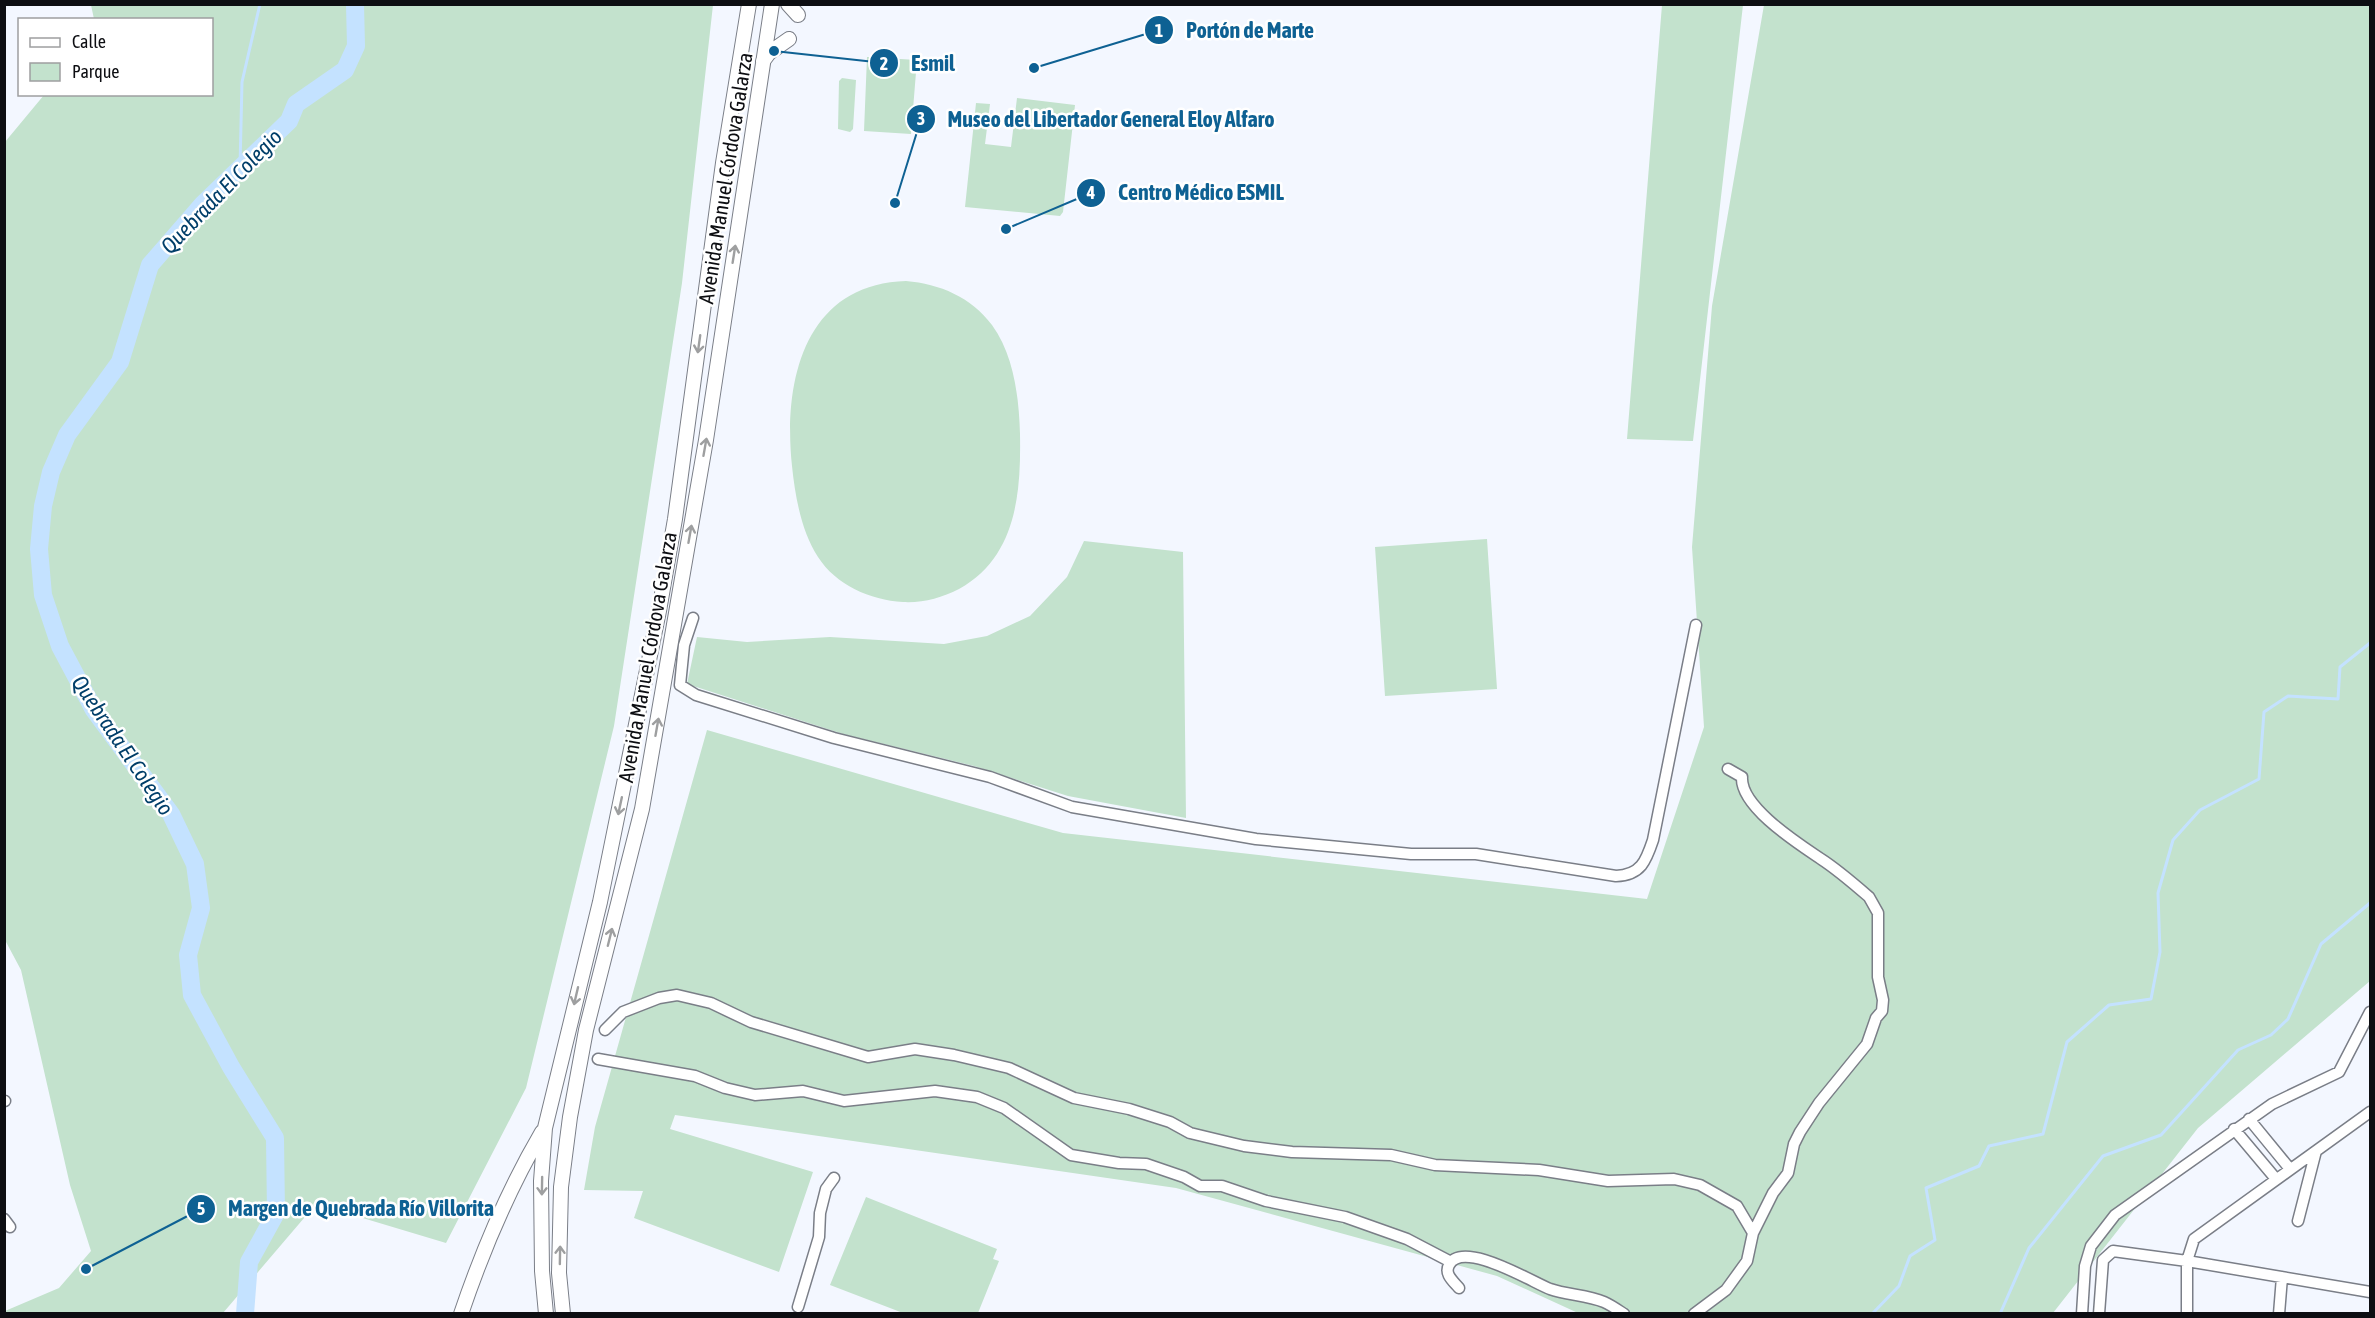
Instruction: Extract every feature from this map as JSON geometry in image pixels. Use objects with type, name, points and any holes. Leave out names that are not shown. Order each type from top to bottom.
[{"type":"main road","name":"Avenida Manuel Córdova Galarza","points":[[546,1314],[542,1271],[541,1181],[545,1128],[600,902],[659,611],[676,507],[723,163],[749,4]]},
{"type":"main road","name":"Avenida Manuel Córdova Galarza","points":[[563,1314],[559,1273],[561,1187],[570,1117],[586,1030],[646,786],[706,440],[772,4]]},
{"type":"main road","points":[[763,61],[769,53],[789,39]]},
{"type":"main road","points":[[461,1314],[483,1249],[517,1175],[545,1128]]},
{"type":"street","points":[[693,618],[680,674],[680,685],[696,695],[834,738],[990,777],[1072,807],[1256,839],[1411,854],[1476,854],[1616,876],[1636,872],[1645,864],[1653,840],[1696,625]]},
{"type":"street","points":[[1694,1314],[1712,1303],[1735,1279],[1747,1261],[1753,1233],[1773,1193],[1788,1173],[1794,1144],[1800,1132],[1819,1103],[1867,1044],[1876,1018],[1882,1011],[1883,1000],[1878,977],[1878,913],[1875,904],[1821,858],[1793,842],[1750,801],[1741,783],[1742,777],[1728,769]]},
{"type":"street","points":[[605,1030],[623,1012],[659,998],[676,995],[711,1003],[751,1022],[868,1057],[915,1049],[954,1055],[1009,1068],[1074,1098],[1129,1109],[1170,1122],[1190,1133],[1244,1146],[1292,1152],[1391,1155],[1435,1165],[1539,1170],[1608,1181],[1674,1179],[1700,1185],[1737,1206],[1753,1233]]},
{"type":"street","points":[[2082,1314],[2081,1289],[2091,1246],[2115,1215],[2248,1119],[2272,1104],[2339,1072],[2348,1061],[2370,1012]]},
{"type":"street","points":[[598,1059],[695,1076],[725,1088],[755,1095],[803,1091],[844,1101],[935,1091],[977,1097],[1004,1108],[1071,1155],[1119,1163],[1146,1164],[1184,1177],[1200,1186],[1222,1186],[1266,1201],[1345,1217],[1407,1239],[1451,1262]]},
{"type":"street","points":[[2187,1314],[2187,1261],[2194,1239],[2202,1231],[2370,1112]]},
{"type":"street","points":[[2248,1119],[2290,1169]]},
{"type":"street","points":[[2234,1129],[2276,1179]]},
{"type":"street","points":[[2298,1221],[2316,1151]]},
{"type":"street","points":[[798,1307],[819,1236],[820,1213],[826,1189],[834,1178]]},
{"type":"street","points":[[2099,1314],[2103,1260],[2113,1251],[2370,1292]]},
{"type":"street","points":[[1459,1288],[1448,1275],[1447,1267],[1451,1262],[1462,1257],[1496,1262],[1551,1289],[1603,1301],[1624,1314]]},
{"type":"street","points":[[2279,1314],[2282,1277]]},
{"type":"green space","points":[[91,5],[713,5],[682,283],[614,726],[526,1088],[446,1243],[316,1204],[223,1313],[5,1313],[5,1311],[59,1288],[91,1251],[70,1185],[21,970],[5,940],[5,142],[43,96],[213,96],[213,18],[94,18]]},
{"type":"green space","points":[[1662,5],[1743,5],[1693,441],[1627,439]]},
{"type":"green space","points":[[1764,5],[2370,5],[2370,981],[2198,1128],[2053,1313],[1578,1313],[1497,1276],[1176,1188],[675,1115],[670,1129],[813,1172],[779,1272],[634,1218],[643,1191],[584,1190],[595,1127],[707,730],[1063,833],[1647,899],[1704,727],[1692,547],[1712,306]]},
{"type":"green space","points":[[867,57],[917,60],[911,134],[864,131]]},
{"type":"green space","points":[[842,78],[856,80],[853,129],[850,132],[838,129],[839,81]]},
{"type":"green space","points":[[1017,98],[1075,105],[1063,212],[1060,216],[965,207],[976,103],[990,104],[985,144],[1011,147]]},
{"type":"green space","points":[[906,281],[931,285],[954,294],[984,315],[992,325],[1006,350],[1014,377],[1020,434],[1016,500],[1012,521],[1004,541],[993,559],[978,576],[959,589],[918,602],[891,601],[866,594],[844,583],[825,567],[812,547],[800,513],[793,477],[790,434],[797,371],[807,343],[823,319],[844,299],[871,286]]},
{"type":"green space","points":[[1487,539],[1497,689],[1385,696],[1375,547]]},
{"type":"green space","points":[[1084,541],[1183,552],[1186,818],[1068,796],[974,766],[843,734],[687,684],[697,637],[747,642],[830,637],[944,644],[987,636],[1030,616],[1067,577]]},
{"type":"green space","points":[[866,1197],[997,1249],[993,1259],[999,1261],[978,1313],[903,1313],[830,1285]]},
{"type":"waterway","points":[[240,167],[242,82],[260,4]]},
{"type":"waterway","name":"Quebrada El Colegio","points":[[245,1314],[249,1262],[276,1213],[275,1138],[231,1067],[192,995],[188,955],[201,908],[195,864],[171,814],[94,710],[60,646],[43,595],[39,549],[43,506],[51,472],[67,435],[120,362],[150,265],[203,204],[289,121],[296,104],[345,70],[356,46],[355,4]]},
{"type":"waterway","points":[[1872,1314],[1899,1286],[1910,1256],[1935,1240],[1926,1188],[1979,1166],[1989,1146],[2043,1134],[2067,1042],[2109,1005],[2151,999],[2160,952],[2158,893],[2173,840],[2200,810],[2259,779],[2264,712],[2288,696],[2338,699],[2340,667],[2370,643]]},
{"type":"waterway","points":[[2000,1314],[2029,1248],[2103,1156],[2161,1135],[2238,1050],[2271,1035],[2288,1019],[2321,944],[2370,903]]},
{"type":"place","name":"Esmil","points":[[774,51]]},
{"type":"place","name":"Portón de Marte","points":[[1034,68]]},
{"type":"place","name":"Museo del Libertador General Eloy Alfaro","points":[[895,203]]},
{"type":"place","name":"Centro Médico ESMIL","points":[[1006,229]]},
{"type":"place","name":"Margen de Quebrada Río Villorita","points":[[86,1269]]}]
